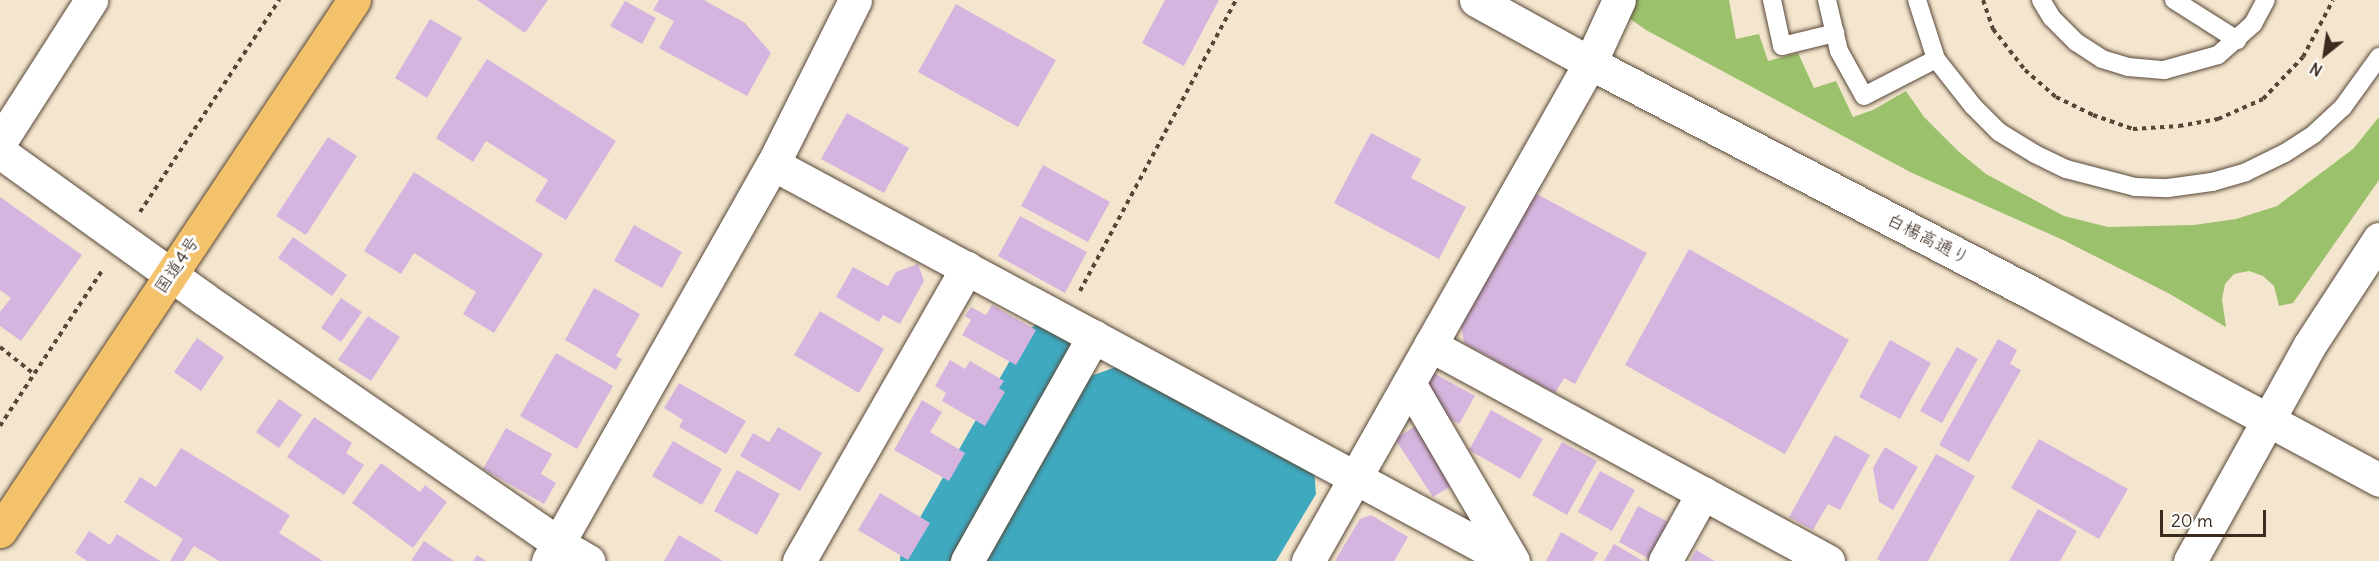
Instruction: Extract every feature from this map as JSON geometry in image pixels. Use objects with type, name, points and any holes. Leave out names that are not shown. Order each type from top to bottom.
[{"type":"highway","name":"国道4号","points":[[0,531],[354,0]]},
{"type":"street","points":[[0,142],[91,0]]},
{"type":"street","points":[[553,553],[773,164],[855,0]]},
{"type":"street","name":"白楊高通り","points":[[1476,0],[1590,63],[2024,289],[2379,480]]},
{"type":"street","points":[[1308,561],[1590,63],[1618,0]]},
{"type":"street","points":[[0,152],[553,553],[588,561]]},
{"type":"street","points":[[773,164],[1512,561]]},
{"type":"street","points":[[2190,561],[2309,346],[2379,240]]},
{"type":"street","points":[[799,561],[967,268]]},
{"type":"street","points":[[967,561],[1094,336]]},
{"type":"street","points":[[1430,345],[1828,561]]},
{"type":"street","points":[[1409,383],[1512,561]]},
{"type":"street","points":[[1665,561],[1703,493]]},
{"type":"lane","points":[[1772,0],[1782,46],[1835,33]]},
{"type":"lane","points":[[1827,0],[1839,51],[1864,96],[1936,59]]},
{"type":"lane","points":[[1917,0],[1936,59],[1973,106],[2000,132],[2035,154],[2066,169],[2135,187],[2168,188],[2212,182],[2246,172],[2285,153],[2314,134],[2343,108],[2379,57]]},
{"type":"lane","points":[[2042,0],[2052,18],[2076,42],[2102,58],[2128,67],[2164,70],[2218,55],[2253,24],[2266,0]]},
{"type":"lane","points":[[2174,0],[2237,40]]},
{"type":"path","points":[[1064,321],[1236,0]]},
{"type":"path","points":[[0,347],[34,374]]},
{"type":"green space","points":[[1628,0],[1729,0],[1736,39],[1759,34],[1768,61],[1798,53],[1814,88],[1836,81],[1853,117],[1873,110],[1906,91],[1924,117],[1958,151],[1986,174],[2064,216],[2108,227],[2194,225],[2236,219],[2277,206],[2353,149],[2379,117],[2379,180],[2293,303],[2279,306],[2274,286],[2263,276],[2249,271],[2234,274],[2225,284],[2222,299],[2226,327],[2168,293],[2061,239],[1912,173],[1646,30],[1626,16]]},
{"type":"water","points":[[1041,347],[1050,352],[931,561],[919,561]]},
{"type":"water","points":[[1116,367],[1314,469],[1316,494],[1276,561],[980,561],[1088,377]]},
{"type":"building","points":[[477,0],[548,0],[525,33]]},
{"type":"building","points":[[659,0],[704,0],[745,23],[771,53],[747,96],[659,48],[674,21],[653,10]]},
{"type":"building","points":[[1165,0],[1219,0],[1184,66],[1142,43]]},
{"type":"building","points":[[625,1],[656,18],[642,44],[610,26]]},
{"type":"building","points":[[956,4],[1056,60],[1018,127],[918,72]]},
{"type":"building","points":[[430,19],[462,38],[427,98],[395,78]]},
{"type":"building","points":[[487,59],[616,141],[566,220],[535,201],[548,180],[486,141],[473,162],[436,138]]},
{"type":"building","points":[[847,113],[909,148],[884,193],[821,159]]},
{"type":"building","points":[[1371,133],[1421,159],[1411,178],[1466,207],[1439,259],[1334,203]]},
{"type":"building","points":[[328,137],[357,156],[306,235],[276,216]]},
{"type":"building","points":[[1043,165],[1110,202],[1088,242],[1021,206]]},
{"type":"building","points":[[414,172],[543,254],[494,333],[463,314],[476,292],[414,253],[401,274],[364,251]]},
{"type":"building","points":[[1533,192],[1647,253],[1575,384],[1564,378],[1555,393],[1464,343],[1461,325]]},
{"type":"building","points":[[0,197],[82,255],[21,341],[0,326],[0,312],[11,298],[0,290]]},
{"type":"building","points":[[1020,216],[1087,252],[1065,293],[998,256]]},
{"type":"building","points":[[634,225],[682,252],[662,288],[614,261]]},
{"type":"building","points":[[293,237],[347,275],[332,296],[278,258]]},
{"type":"building","points":[[1689,249],[1849,340],[1785,454],[1625,365]]},
{"type":"building","points":[[918,264],[924,281],[900,324],[883,315],[879,322],[836,297],[853,267],[888,286],[896,272]]},
{"type":"building","points":[[594,288],[640,314],[616,356],[622,359],[616,370],[565,340]]},
{"type":"building","points":[[341,298],[362,312],[341,342],[321,328]]},
{"type":"building","points":[[992,305],[1036,330],[1016,365],[962,335],[971,320],[965,316],[971,307],[986,315]]},
{"type":"building","points":[[820,311],[884,349],[859,393],[794,355]]},
{"type":"building","points":[[368,316],[400,337],[371,381],[338,360]]},
{"type":"building","points":[[197,338],[224,357],[201,391],[174,372]]},
{"type":"building","points":[[1998,339],[2017,350],[2010,364],[2021,370],[1969,462],[1939,445]]},
{"type":"building","points":[[1890,340],[1931,363],[1900,419],[1859,397]]},
{"type":"building","points":[[1957,347],[1978,359],[1942,423],[1920,411]]},
{"type":"building","points":[[556,353],[613,386],[577,449],[520,416]]},
{"type":"building","points":[[950,360],[965,369],[970,361],[1004,381],[999,388],[1005,392],[985,426],[942,401],[946,393],[935,386]]},
{"type":"building","points":[[1432,372],[1475,396],[1459,424],[1443,415],[1425,383]]},
{"type":"building","points":[[679,383],[746,421],[726,454],[679,427],[683,420],[664,408]]},
{"type":"building","points":[[279,399],[302,415],[279,448],[256,432]]},
{"type":"building","points":[[922,400],[942,412],[930,432],[965,453],[949,481],[894,450]]},
{"type":"building","points":[[1491,410],[1543,439],[1520,479],[1469,450]]},
{"type":"building","points":[[314,417],[352,443],[346,453],[364,465],[344,495],[287,457]]},
{"type":"building","points":[[1417,425],[1456,483],[1433,497],[1395,439]]},
{"type":"building","points":[[778,427],[822,453],[800,491],[740,456],[753,433],[769,442]]},
{"type":"building","points":[[506,428],[552,454],[541,474],[556,483],[544,504],[483,469]]},
{"type":"building","points":[[1835,435],[1870,455],[1840,510],[1828,504],[1813,530],[1789,517]]},
{"type":"building","points":[[2039,439],[2128,489],[2099,539],[2011,488]]},
{"type":"building","points":[[673,441],[722,469],[702,505],[652,476]]},
{"type":"building","points":[[1562,442],[1597,461],[1567,515],[1532,495]]},
{"type":"building","points":[[1885,447],[1918,467],[1893,510],[1879,502],[1873,468]]},
{"type":"building","points":[[181,448],[290,515],[279,533],[323,561],[219,561],[194,546],[184,561],[170,561],[183,539],[124,502],[140,477],[156,487]]},
{"type":"building","points":[[1936,454],[1975,476],[1928,561],[1881,561],[1877,559]]},
{"type":"building","points":[[381,463],[420,492],[425,485],[447,502],[413,548],[352,503]]},
{"type":"building","points":[[737,470],[780,494],[757,535],[714,511]]},
{"type":"building","points":[[1600,471],[1635,490],[1612,531],[1578,512]]},
{"type":"building","points":[[880,493],[930,523],[908,560],[858,530]]},
{"type":"building","points":[[1638,506],[1668,522],[1648,558],[1619,542]]},
{"type":"building","points":[[2038,509],[2077,531],[2060,561],[2009,561]]},
{"type":"building","points":[[1371,515],[1408,537],[1394,561],[1335,561],[1360,519]]},
{"type":"building","points":[[89,531],[110,545],[117,534],[160,561],[87,561],[75,553]]},
{"type":"building","points":[[1561,532],[1598,553],[1593,561],[1546,561]]},
{"type":"building","points":[[679,535],[723,561],[664,561]]},
{"type":"building","points":[[424,541],[454,561],[411,561]]},
{"type":"building","points":[[1614,544],[1643,561],[1604,561]]},
{"type":"building","points":[[1696,550],[1715,561],[1690,561]]},
{"type":"building","points":[[477,555],[486,561],[473,561]]},
{"type":"waterway","points":[[932,561],[1051,353]]}]
